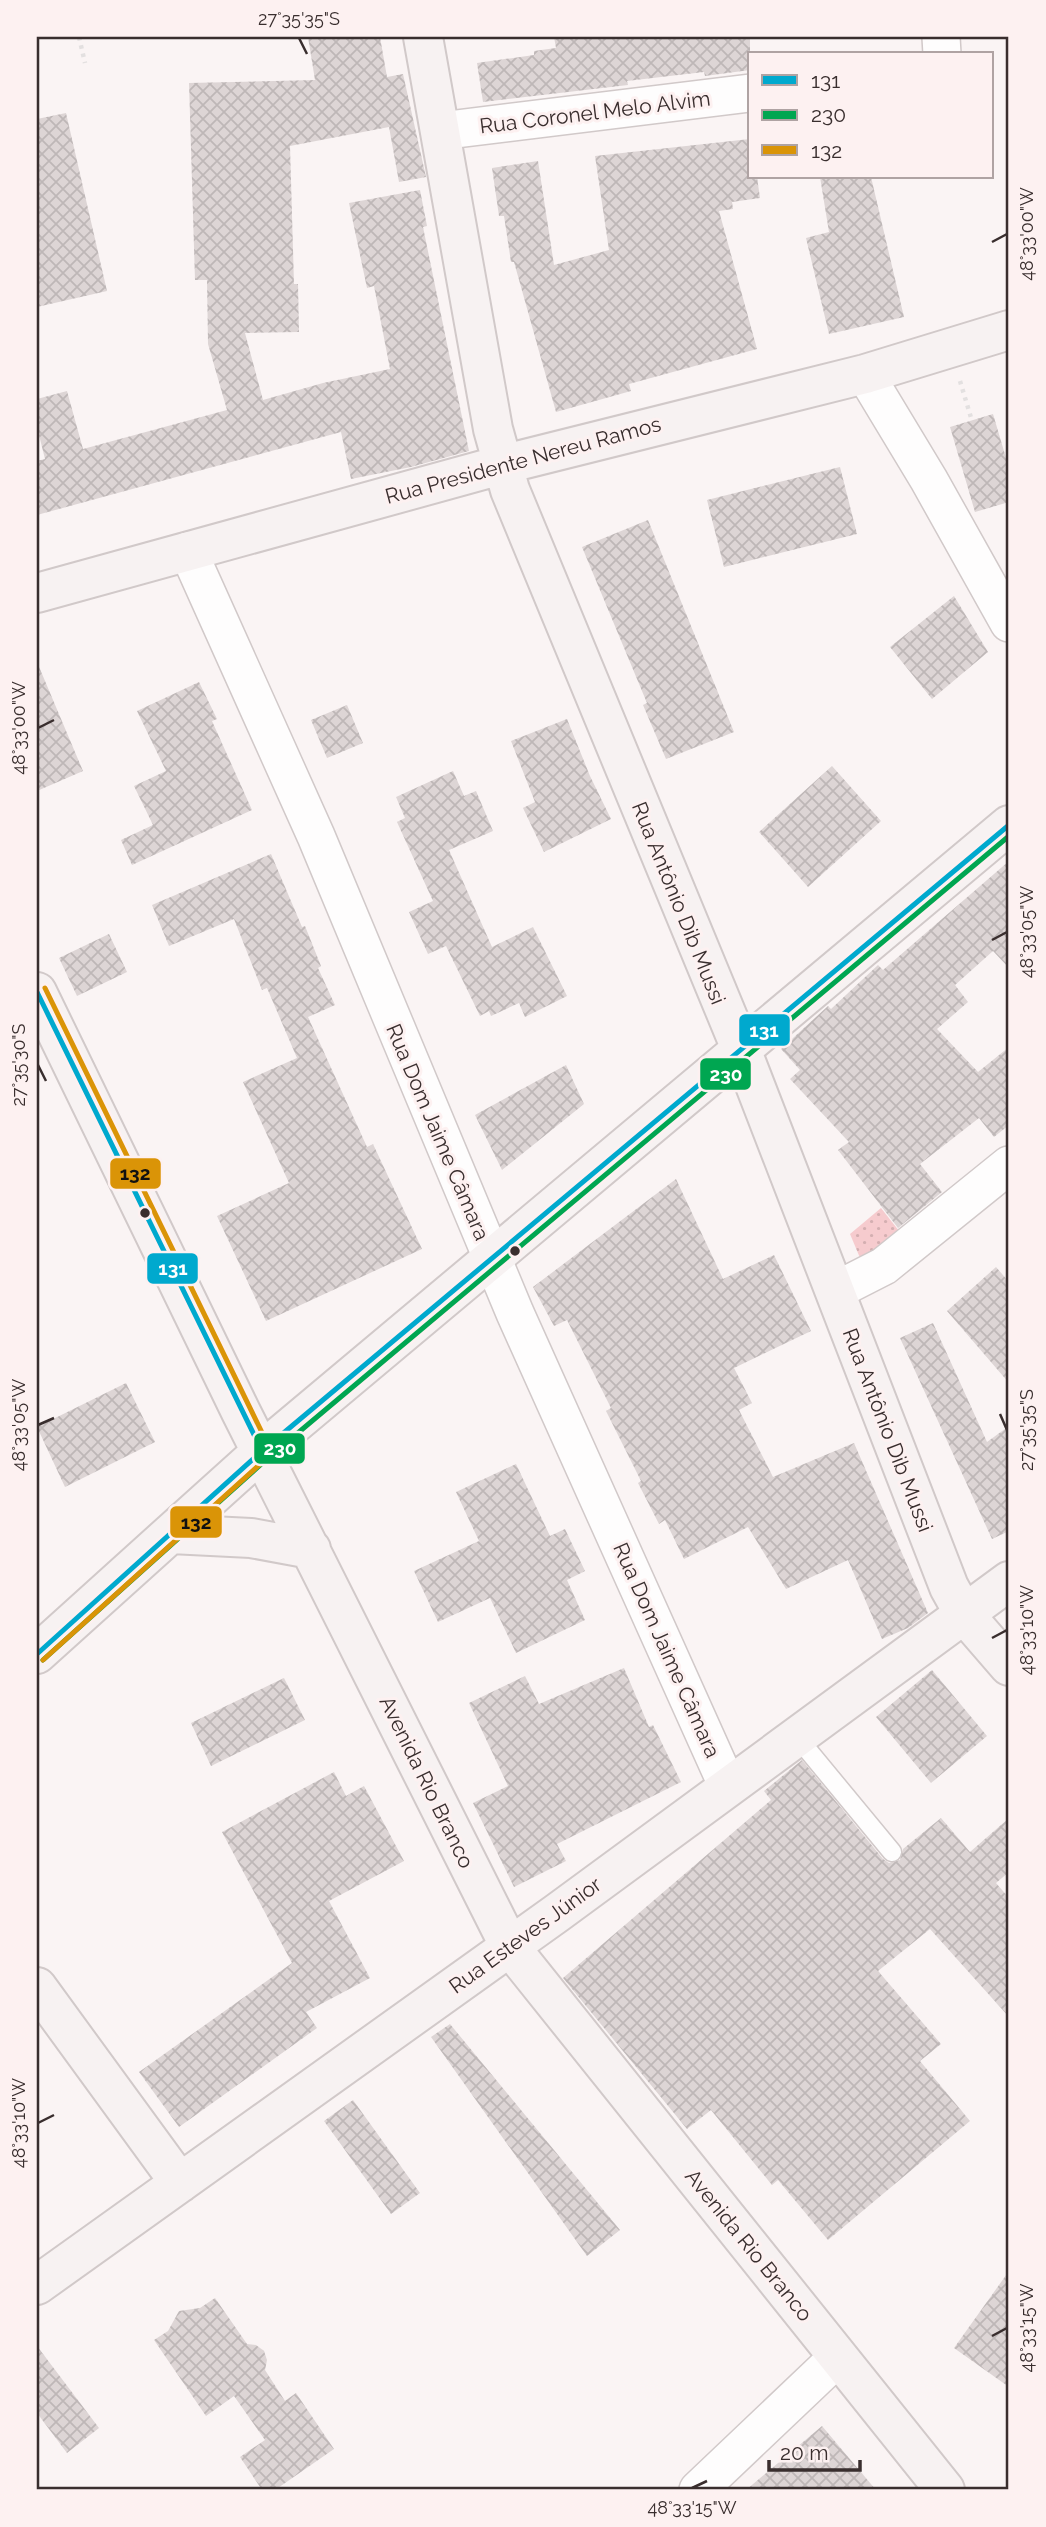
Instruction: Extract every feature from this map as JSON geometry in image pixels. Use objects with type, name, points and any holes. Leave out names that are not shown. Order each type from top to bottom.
[{"type":"street","name":"Rua Antônio Dib Mussi","points":[[423,37],[501,465],[562,619],[741,1049],[949,1587],[964,1614],[1009,1667]]},
{"type":"street","name":"Rua Coronel Melo Alvim","points":[[440,131],[748,93]]},
{"type":"street","name":"Rua Presidente Nereu Ramos","points":[[37,593],[501,465],[865,374],[1009,330]]},
{"type":"street","points":[[865,374],[929,480],[1009,623]]},
{"type":"street","name":"Rua Dom Jaime Câmara","points":[[188,551],[316,835],[492,1259],[728,1787]]},
{"type":"street","points":[[37,1654],[262,1451],[1009,825]]},
{"type":"street","name":"Avenida Rio Branco","points":[[37,992],[510,1947],[945,2490]]},
{"type":"street","points":[[835,1291],[884,1266],[1009,1165]]},
{"type":"street","points":[[171,1534],[238,1537],[311,1549]]},
{"type":"street","name":"Rua Esteves Júnior","points":[[37,2285],[510,1947],[1009,1581]]},
{"type":"street","points":[[37,1987],[180,2183]]},
{"type":"street","points":[[698,2490],[838,2357]]},
{"type":"lane","points":[[797,1737],[892,1852]]},
{"type":"path","points":[[79,37],[85,63]]},
{"type":"path","points":[[958,374],[972,421]]},
{"type":"shaded area","points":[[881,1208],[903,1236],[863,1265],[850,1234]]},
{"type":"building","points":[[308,37],[380,37],[387,77],[403,74],[426,177],[399,182],[389,127],[290,146],[294,284],[298,284],[299,332],[245,333],[263,400],[323,383],[390,369],[374,286],[367,288],[349,203],[420,190],[427,226],[423,227],[469,451],[411,467],[351,479],[341,432],[37,515],[37,461],[45,459],[37,427],[37,399],[67,391],[83,449],[227,410],[208,344],[207,280],[195,280],[189,83],[315,80]]},
{"type":"building","points":[[554,37],[750,37],[748,70],[705,76],[704,72],[627,81],[628,85],[483,102],[477,63],[534,55],[534,51],[556,48]]},
{"type":"building","points":[[66,113],[107,291],[37,307],[37,119]]},
{"type":"building","points":[[748,139],[748,178],[757,178],[760,198],[732,202],[733,209],[719,211],[757,349],[629,384],[631,391],[556,412],[514,262],[511,262],[504,216],[499,216],[492,168],[538,161],[554,265],[609,250],[595,156]]},
{"type":"building","points":[[820,178],[871,178],[904,317],[829,334],[806,238],[829,232]]},
{"type":"building","points":[[993,414],[1009,468],[1009,502],[975,512],[950,427]]},
{"type":"building","points":[[840,467],[857,534],[724,567],[707,500]]},
{"type":"building","points":[[648,520],[734,732],[666,759],[643,705],[647,703],[582,547]]},
{"type":"building","points":[[954,596],[988,652],[932,699],[890,647]]},
{"type":"building","points":[[37,662],[83,771],[37,791]]},
{"type":"building","points":[[199,682],[217,719],[212,721],[252,810],[132,865],[121,840],[153,825],[134,786],[166,771],[137,711]]},
{"type":"building","points":[[347,705],[363,743],[327,758],[311,720]]},
{"type":"building","points":[[567,719],[611,819],[544,852],[523,808],[535,802],[511,741]]},
{"type":"building","points":[[832,766],[881,821],[808,887],[759,832]]},
{"type":"building","points":[[453,771],[464,796],[476,791],[493,831],[449,850],[492,947],[533,927],[567,996],[525,1017],[519,1003],[491,1016],[489,1011],[480,1016],[446,946],[428,954],[409,912],[433,901],[397,822],[405,818],[396,797]]},
{"type":"building","points":[[271,854],[302,927],[305,926],[321,966],[318,968],[335,1005],[308,1017],[367,1147],[373,1144],[422,1249],[266,1321],[217,1216],[289,1183],[243,1082],[297,1058],[267,988],[262,990],[234,919],[169,946],[152,905]]},
{"type":"building","points":[[1009,861],[1009,968],[993,951],[955,985],[968,1002],[937,1029],[978,1072],[1009,1047],[1009,1125],[994,1137],[979,1118],[920,1164],[942,1192],[898,1228],[838,1150],[849,1142],[790,1079],[800,1070],[781,1049],[828,1006],[831,1009],[878,965],[883,970]]},
{"type":"building","points":[[109,934],[127,972],[77,996],[59,958]]},
{"type":"building","points":[[566,1065],[584,1104],[502,1170],[475,1115]]},
{"type":"building","points":[[676,1179],[723,1279],[774,1255],[811,1331],[734,1368],[752,1403],[739,1410],[773,1477],[854,1443],[928,1613],[908,1628],[882,1639],[848,1560],[786,1589],[748,1527],[684,1559],[665,1520],[659,1524],[638,1483],[641,1481],[606,1411],[611,1408],[567,1320],[554,1326],[533,1287]]},
{"type":"building","points":[[996,1267],[1009,1282],[1009,1383],[947,1311]]},
{"type":"building","points":[[933,1323],[987,1442],[1009,1426],[1009,1531],[992,1539],[900,1338]]},
{"type":"building","points":[[126,1383],[155,1442],[65,1487],[37,1427]]},
{"type":"building","points":[[516,1464],[550,1536],[565,1529],[585,1571],[567,1580],[585,1620],[516,1653],[490,1598],[438,1622],[414,1571],[479,1541],[456,1492]]},
{"type":"building","points":[[624,1668],[649,1727],[653,1725],[681,1782],[557,1844],[566,1861],[514,1887],[473,1803],[508,1786],[469,1703],[525,1676],[539,1704]]},
{"type":"building","points":[[932,1670],[987,1736],[931,1783],[876,1717]]},
{"type":"building","points":[[284,1678],[305,1720],[211,1766],[191,1723]]},
{"type":"building","points":[[802,1760],[889,1863],[900,1860],[903,1849],[941,1818],[970,1852],[1009,1818],[1009,1872],[996,1883],[1009,1898],[1009,2017],[930,1929],[878,1971],[941,2044],[920,2061],[970,2121],[828,2240],[778,2180],[772,2185],[711,2110],[687,2129],[563,1978],[771,1800],[764,1791]]},
{"type":"building","points":[[334,1772],[346,1796],[364,1786],[404,1861],[329,1901],[370,1978],[306,2012],[317,2028],[179,2127],[139,2072],[292,1963],[222,1832]]},
{"type":"building","points":[[450,2024],[620,2230],[587,2256],[431,2037]]},
{"type":"building","points":[[353,2100],[420,2193],[391,2214],[324,2121]]},
{"type":"building","points":[[1009,2271],[1009,2387],[954,2348]]},
{"type":"building","points":[[215,2298],[247,2344],[256,2345],[264,2351],[267,2360],[265,2370],[285,2401],[296,2393],[334,2449],[275,2490],[262,2490],[240,2457],[265,2440],[234,2396],[206,2416],[154,2340],[168,2331],[179,2311],[200,2308]]},
{"type":"building","points":[[37,2346],[99,2428],[67,2453],[37,2413]]},
{"type":"building","points":[[822,2426],[876,2490],[746,2490]]},
{"type":"transit line","name":"131","points":[[37,1654],[262,1451],[1009,825]]},
{"type":"transit line","name":"230","points":[[43,1660],[268,1458],[1009,836]]},
{"type":"transit line","name":"132","points":[[43,1660],[268,1457],[271,1451],[45,988]]},
{"type":"transit line","name":"131","points":[[37,992],[262,1451]]}]
